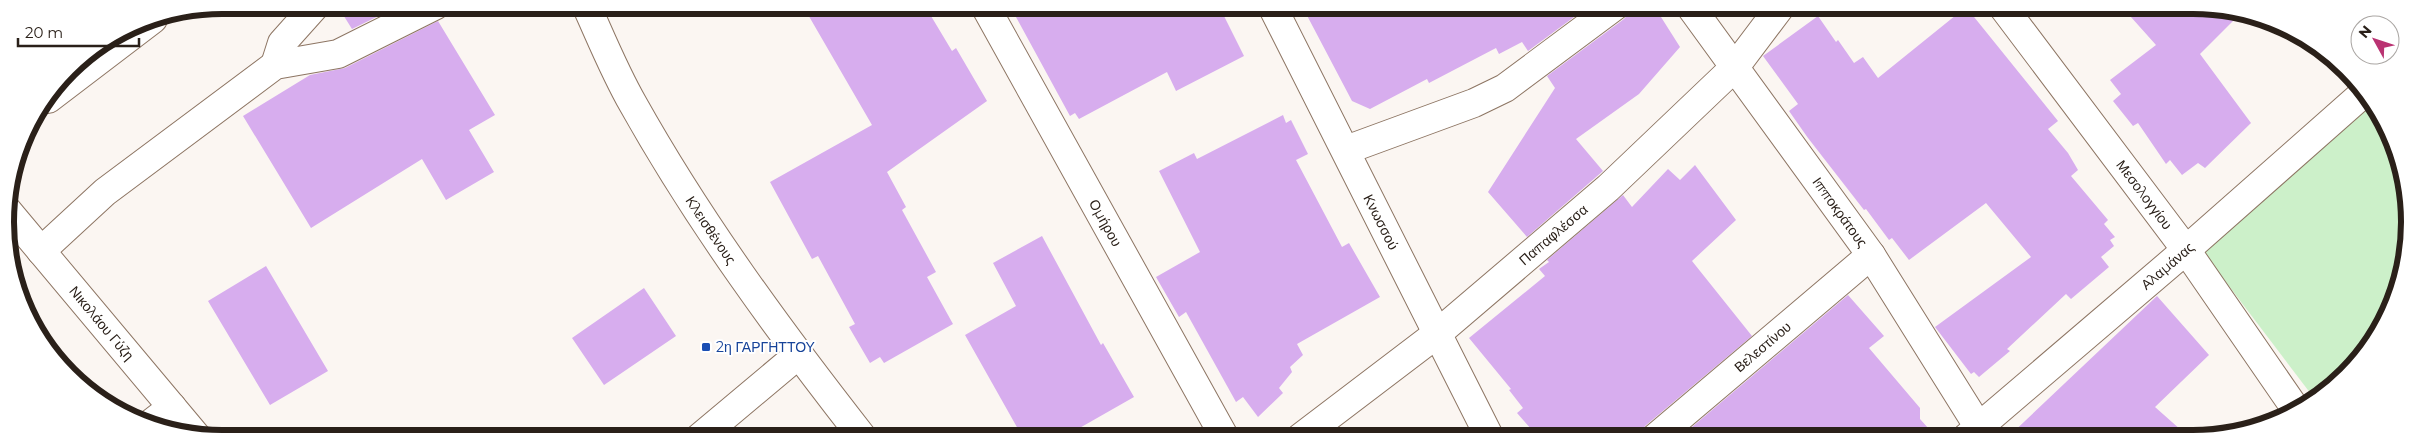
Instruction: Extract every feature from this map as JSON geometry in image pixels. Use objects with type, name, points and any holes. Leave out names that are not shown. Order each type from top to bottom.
[{"type":"street","points":[[275,65],[282,43],[308,14]]},
{"type":"street","points":[[41,251],[105,192],[275,65],[338,54],[418,14]]},
{"type":"street","name":"Κλεισθένους","points":[[590,14],[632,103],[665,160],[798,355],[857,430]]},
{"type":"street","name":"Ομήρου","points":[[989,14],[1221,430]]},
{"type":"street","name":"Κνωσσού","points":[[1276,14],[1486,430]]},
{"type":"street","points":[[1346,150],[1474,103],[1505,88],[1604,14]]},
{"type":"street","name":"Ιπποκράτους","points":[[1696,14],[1871,255],[1971,430]]},
{"type":"street","name":"Παπαφλέσσα","points":[[1311,430],[1438,333],[1608,188],[1735,67],[1775,14]]},
{"type":"street","name":"Μεσολογγίου","points":[[2008,14],[2186,250],[2293,405]]},
{"type":"street","points":[[63,88],[134,33]]},
{"type":"street","name":"Αλαμάνας","points":[[1974,430],[2186,250],[2359,97]]},
{"type":"street","name":"Νικολάου Γύζη","points":[[14,219],[188,427]]},
{"type":"street","name":"Βελεστίνου","points":[[1664,430],[1871,255]]},
{"type":"street","points":[[709,430],[798,355]]},
{"type":"street","points":[[156,419],[172,408]]},
{"type":"green space","points":[[2361,99],[2380,130],[2394,168],[2401,208],[2401,236],[2394,276],[2380,314],[2358,349],[2330,379],[2311,394],[2197,244]]},
{"type":"building","points":[[343,14],[383,14],[352,29]]},
{"type":"building","points":[[808,14],[930,14],[952,51],[956,48],[987,101],[887,172],[906,207],[902,210],[936,272],[927,277],[953,324],[884,363],[880,357],[870,363],[849,327],[855,324],[818,256],[812,259],[770,182],[872,125]]},
{"type":"building","points":[[1014,14],[1223,14],[1244,56],[1176,91],[1167,72],[1079,119],[1075,113],[1070,116]]},
{"type":"building","points":[[1306,14],[1578,14],[1528,51],[1522,42],[1499,54],[1496,48],[1429,83],[1427,79],[1370,109],[1352,101]]},
{"type":"building","points":[[1628,14],[1659,14],[1680,47],[1639,94],[1576,139],[1603,171],[1527,237],[1488,192],[1555,88],[1547,76]]},
{"type":"building","points":[[1957,14],[1972,14],[2058,121],[2048,129],[2068,153],[2078,170],[2071,176],[2108,220],[2104,224],[2115,237],[2110,240],[2114,246],[2101,257],[2109,267],[2071,299],[2066,294],[2007,349],[2010,351],[1979,377],[1974,372],[1971,374],[1935,327],[2031,257],[1986,203],[1909,260],[1892,238],[1889,240],[1866,209],[1864,210],[1808,138],[1789,111],[1798,104],[1763,56],[1818,16],[1836,42],[1838,40],[1854,63],[1863,57],[1878,78]]},
{"type":"building","points":[[2128,14],[2207,14],[2236,18],[2200,54],[2251,123],[2205,168],[2198,163],[2182,175],[2170,160],[2166,164],[2138,123],[2133,126],[2113,101],[2121,94],[2110,80],[2156,45]]},
{"type":"building","points":[[438,21],[495,115],[469,130],[494,172],[446,200],[422,159],[311,228],[243,116],[310,75],[345,68]]},
{"type":"building","points":[[1283,115],[1286,123],[1291,120],[1308,154],[1296,160],[1342,247],[1349,243],[1380,297],[1297,344],[1303,355],[1290,367],[1292,372],[1279,388],[1283,393],[1258,417],[1243,397],[1236,402],[1186,312],[1179,317],[1156,277],[1200,252],[1159,171],[1194,153],[1197,159]]},
{"type":"building","points":[[1695,165],[1736,220],[1692,261],[1752,336],[1645,426],[1643,430],[1532,430],[1517,413],[1523,408],[1509,390],[1511,389],[1469,338],[1545,276],[1539,269],[1549,262],[1547,260],[1623,195],[1632,207],[1668,169],[1680,180]]},
{"type":"building","points":[[1042,236],[1101,345],[1103,343],[1134,397],[1076,430],[1018,430],[965,335],[1016,306],[993,263]]},
{"type":"building","points":[[266,266],[328,371],[270,405],[208,301]]},
{"type":"building","points":[[644,288],[676,336],[604,385],[572,338]]},
{"type":"building","points":[[1848,295],[1884,336],[1869,348],[1920,408],[1920,419],[1930,430],[1688,430]]},
{"type":"building","points":[[2157,296],[2209,355],[2155,407],[2181,430],[2015,430]]},
{"type":"place","name":"2η ΓΑΡΓΗΤΤΟΥ","points":[[706,347]]}]
